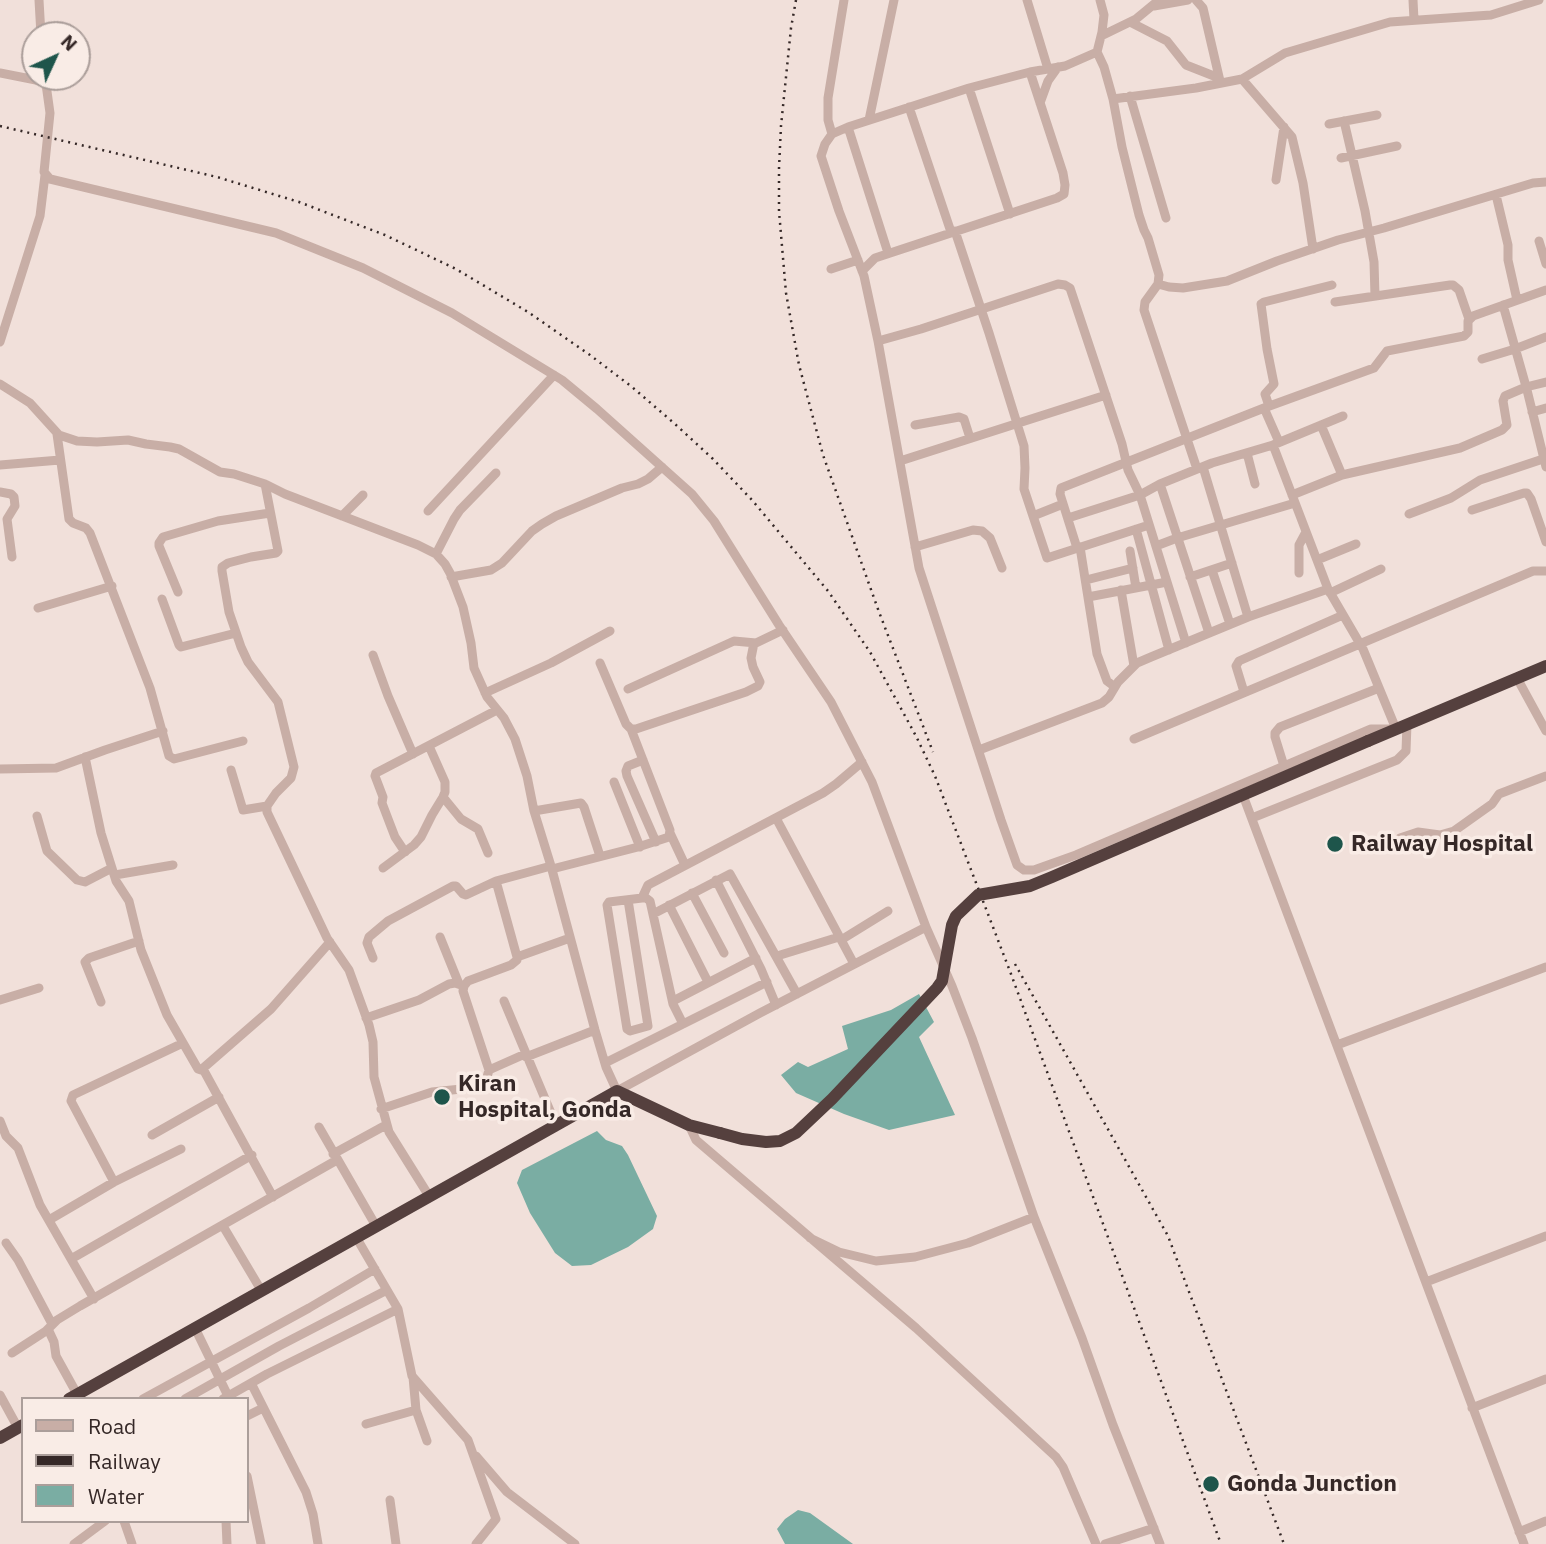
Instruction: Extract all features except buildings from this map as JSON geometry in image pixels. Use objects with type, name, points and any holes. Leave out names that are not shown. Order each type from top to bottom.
[{"type":"highway","points":[[73,1397],[93,1393],[195,1328],[617,1091],[689,1125],[742,1139],[780,1142],[796,1133],[832,1099],[937,988],[942,981],[952,925],[956,916],[978,895],[1030,886],[1546,666]]},
{"type":"highway","points":[[0,1438],[20,1427]]},
{"type":"street","points":[[39,0],[40,21]]},
{"type":"street","points":[[832,134],[828,120],[828,98],[844,0]]},
{"type":"street","points":[[869,120],[894,0]]},
{"type":"street","points":[[1027,0],[1053,68],[1040,103]]},
{"type":"street","points":[[1100,0],[1104,15],[1097,52],[1113,99],[1122,147],[1158,275],[1158,284],[1145,302],[1144,310],[1186,438],[1221,525],[1248,617]]},
{"type":"street","points":[[1101,36],[1130,22],[1156,3],[1188,0]]},
{"type":"street","points":[[1196,0],[1203,8],[1219,80]]},
{"type":"street","points":[[1413,0],[1414,20]]},
{"type":"street","points":[[1113,99],[1219,80],[1241,79],[1285,52],[1390,22],[1491,15],[1539,0]]},
{"type":"street","points":[[1130,22],[1167,41],[1186,65],[1219,80]]},
{"type":"street","points":[[1097,52],[1065,66],[969,88],[848,127],[832,134],[821,156],[862,271],[878,341],[919,568],[1017,865],[1024,870],[1034,870],[1076,855],[1371,730],[1402,727]]},
{"type":"street","points":[[862,271],[875,258],[888,253],[1064,194],[1066,190],[1063,173],[1030,72]]},
{"type":"street","points":[[0,73],[21,76]]},
{"type":"street","points":[[1241,79],[1290,133],[1294,142],[1313,248]]},
{"type":"street","points":[[969,88],[1010,214]]},
{"type":"street","points":[[0,342],[40,216],[51,113],[47,91]]},
{"type":"street","points":[[1130,96],[1166,218]]},
{"type":"street","points":[[909,107],[981,310],[1017,423],[1024,446],[1024,489],[1047,558],[1149,525]]},
{"type":"street","points":[[1329,124],[1377,115]]},
{"type":"street","points":[[1345,121],[1374,262],[1375,296]]},
{"type":"street","points":[[848,127],[888,253]]},
{"type":"street","points":[[1276,180],[1284,127]]},
{"type":"street","points":[[1341,158],[1397,146]]},
{"type":"street","points":[[45,175],[50,179],[276,233],[363,268],[452,313],[554,375],[597,409],[692,494],[714,521],[831,702],[872,782],[926,927],[953,986],[1034,1217],[1160,1544]]},
{"type":"street","points":[[1158,284],[1183,288],[1227,281],[1313,248],[1533,183],[1546,182]]},
{"type":"street","points":[[1496,195],[1517,300]]},
{"type":"street","points":[[1539,241],[1546,264]]},
{"type":"street","points":[[831,269],[858,260]]},
{"type":"street","points":[[878,341],[921,330],[1058,284],[1070,288],[1122,444],[1128,470],[1140,495],[1186,643]]},
{"type":"street","points":[[1252,818],[1397,760],[1406,751],[1402,727],[1379,688],[1360,644],[1329,591],[1294,499],[1266,407],[1265,394],[1275,384],[1261,304],[1332,285]]},
{"type":"street","points":[[1115,687],[1107,681],[1097,654],[1086,580],[1079,548],[1060,494],[1061,488],[1266,407],[1374,368],[1387,351],[1464,336],[1468,332],[1469,318],[1459,290],[1453,285],[1335,302]]},
{"type":"street","points":[[1469,318],[1546,290]]},
{"type":"street","points":[[1409,514],[1451,498],[1480,480],[1544,463],[1543,443],[1503,305]]},
{"type":"street","points":[[1482,359],[1546,337]]},
{"type":"street","points":[[428,511],[554,375]]},
{"type":"street","points":[[1156,546],[1294,499],[1342,475],[1460,448],[1502,430],[1507,425],[1503,398],[1507,394],[1546,382]]},
{"type":"street","points":[[0,384],[30,403],[57,434],[77,441],[128,440],[170,447],[220,472],[265,484],[436,554],[445,564],[463,607],[474,668],[485,693],[515,738],[595,1030],[617,1091],[926,927]]},
{"type":"street","points":[[900,461],[1106,396]]},
{"type":"street","points":[[1532,412],[1546,408]]},
{"type":"street","points":[[1068,517],[1140,495],[1200,468],[1276,444],[1343,416]]},
{"type":"street","points":[[915,425],[959,417],[964,419],[970,438]]},
{"type":"street","points":[[1321,425],[1342,475]]},
{"type":"street","points":[[57,434],[70,521],[89,531],[150,688],[169,756],[174,759],[243,741]]},
{"type":"street","points":[[1247,453],[1255,484]]},
{"type":"street","points":[[0,466],[60,460]]},
{"type":"street","points":[[451,578],[491,570],[502,563],[542,524],[622,488],[638,484],[662,467]]},
{"type":"street","points":[[436,554],[460,510],[496,473]]},
{"type":"street","points":[[265,484],[278,551],[228,563],[222,567],[229,612],[236,633],[248,662],[278,702],[294,767],[291,778],[276,793],[267,806],[267,812],[306,896],[330,942],[349,970],[373,1042],[374,1077],[388,1132],[429,1196]]},
{"type":"street","points":[[1160,484],[1209,633]]},
{"type":"street","points":[[0,492],[13,497],[14,508],[7,519],[12,557]]},
{"type":"street","points":[[1472,510],[1527,493],[1546,542]]},
{"type":"street","points":[[342,516],[363,495]]},
{"type":"street","points":[[1033,516],[1063,504]]},
{"type":"street","points":[[178,592],[159,546],[163,537],[218,521],[270,513]]},
{"type":"street","points":[[1136,529],[1169,650]]},
{"type":"street","points":[[915,547],[978,530],[990,538],[1002,568]]},
{"type":"street","points":[[1299,573],[1299,545],[1306,532]]},
{"type":"street","points":[[1317,560],[1356,544]]},
{"type":"street","points":[[1130,551],[1136,588]]},
{"type":"street","points":[[1190,577],[1232,563]]},
{"type":"street","points":[[1086,580],[1133,568]]},
{"type":"street","points":[[979,750],[1102,702],[1134,666],[1169,650],[1248,617],[1329,591],[1381,569]]},
{"type":"street","points":[[1212,570],[1230,624]]},
{"type":"street","points":[[1134,739],[1529,572],[1546,571]]},
{"type":"street","points":[[1088,597],[1167,582]]},
{"type":"street","points":[[38,608],[111,586]]},
{"type":"street","points":[[1121,590],[1134,666]]},
{"type":"street","points":[[162,599],[181,647],[236,633]]},
{"type":"street","points":[[1244,692],[1236,666],[1239,661],[1343,615]]},
{"type":"street","points":[[628,689],[734,641],[754,643],[783,630]]},
{"type":"street","points":[[485,693],[551,663],[610,631]]},
{"type":"street","points":[[631,729],[754,688],[760,682],[751,662],[754,643]]},
{"type":"street","points":[[373,655],[413,754]]},
{"type":"street","points":[[600,663],[626,724],[631,729],[685,865]]},
{"type":"street","points":[[1517,678],[1546,731]]},
{"type":"street","points":[[1284,766],[1275,737],[1277,730],[1379,688]]},
{"type":"street","points":[[405,852],[395,837],[382,803],[383,797],[376,773],[497,710]]},
{"type":"street","points":[[0,769],[56,768],[163,732]]},
{"type":"street","points":[[383,868],[421,837],[445,792],[445,782],[429,746]]},
{"type":"street","points":[[85,757],[101,833],[113,872],[129,901],[139,941],[167,1015],[198,1069],[203,1069],[271,1009],[330,942]]},
{"type":"street","points":[[643,760],[628,766],[626,776],[656,842]]},
{"type":"street","points":[[642,898],[648,885],[829,789],[862,762]]},
{"type":"street","points":[[231,770],[243,810],[267,806]]},
{"type":"street","points":[[1401,838],[1418,832],[1440,835],[1454,831],[1492,804],[1499,794],[1546,776]]},
{"type":"street","points":[[614,782],[640,847]]},
{"type":"street","points":[[1239,785],[1524,1544]]},
{"type":"street","points":[[443,797],[461,819],[478,829],[488,853]]},
{"type":"street","points":[[534,811],[578,802],[583,805],[600,856]]},
{"type":"street","points":[[37,816],[47,851],[77,880],[85,882],[113,872],[173,865]]},
{"type":"street","points":[[776,818],[854,964]]},
{"type":"street","points":[[373,958],[367,940],[369,937],[388,921],[453,886],[466,895],[496,881],[640,847],[667,838],[670,832]]},
{"type":"street","points":[[653,914],[727,874],[732,875],[797,994]]},
{"type":"street","points":[[716,880],[756,958],[776,1005]]},
{"type":"street","points":[[366,1018],[419,1000],[449,984],[462,985],[515,962],[517,957],[496,881]]},
{"type":"street","points":[[692,892],[724,953]]},
{"type":"street","points":[[628,900],[648,1026],[630,1031],[627,1029],[607,905],[609,902],[642,898],[649,899],[673,1001],[683,1024]]},
{"type":"street","points":[[669,905],[708,982]]},
{"type":"street","points":[[777,956],[840,938],[888,911]]},
{"type":"street","points":[[381,1108],[432,1092],[481,1087],[485,1084],[489,1070],[462,985],[440,937]]},
{"type":"street","points":[[517,957],[570,938]]},
{"type":"street","points":[[101,1002],[85,962],[89,958],[139,941]]},
{"type":"street","points":[[673,1001],[756,958]]},
{"type":"street","points":[[1337,1045],[1546,967]]},
{"type":"street","points":[[605,1063],[767,982]]},
{"type":"street","points":[[0,1000],[39,988]]},
{"type":"street","points":[[504,1001],[556,1125]]},
{"type":"street","points":[[489,1070],[595,1030]]},
{"type":"street","points":[[114,1182],[71,1101],[73,1096],[183,1042]]},
{"type":"street","points":[[203,1069],[274,1197]]},
{"type":"street","points":[[152,1135],[219,1097]]},
{"type":"street","points":[[0,1121],[3,1139],[18,1148],[40,1205],[94,1299]]},
{"type":"street","points":[[12,1353],[94,1299],[274,1197],[386,1125]]},
{"type":"street","points":[[689,1125],[696,1140],[916,1328],[1056,1457],[1063,1467],[1096,1544]]},
{"type":"street","points":[[319,1127],[376,1226]]},
{"type":"street","points":[[49,1220],[114,1182],[181,1149]]},
{"type":"street","points":[[71,1259],[251,1155]]},
{"type":"street","points":[[810,1238],[839,1252],[876,1261],[915,1257],[968,1243],[1034,1217]]},
{"type":"street","points":[[223,1226],[261,1290]]},
{"type":"street","points":[[1426,1282],[1546,1236]]},
{"type":"street","points":[[356,1237],[398,1309],[416,1410],[427,1441]]},
{"type":"street","points":[[6,1243],[18,1260],[50,1327],[56,1356],[73,1397]]},
{"type":"street","points":[[148,1397],[375,1269]]},
{"type":"street","points":[[188,1397],[387,1290]]},
{"type":"street","points":[[195,1328],[220,1379],[225,1397],[398,1309]]},
{"type":"street","points":[[412,1376],[468,1440],[496,1519],[476,1544]]},
{"type":"street","points":[[1472,1408],[1546,1379]]},
{"type":"street","points":[[251,1383],[306,1492],[318,1544]]},
{"type":"street","points":[[0,1395],[20,1427]]},
{"type":"street","points":[[248,1416],[263,1408]]},
{"type":"street","points":[[366,1424],[416,1410]]},
{"type":"street","points":[[472,1452],[507,1492],[575,1544]]},
{"type":"street","points":[[248,1486],[250,1505],[261,1544]]},
{"type":"street","points":[[390,1500],[396,1544]]},
{"type":"street","points":[[1519,1532],[1546,1521]]},
{"type":"street","points":[[74,1544],[102,1523]]},
{"type":"street","points":[[125,1523],[132,1544]]},
{"type":"street","points":[[226,1523],[226,1544]]},
{"type":"street","points":[[1105,1544],[1154,1528]]},
{"type":"water","points":[[919,994],[934,1022],[919,1037],[955,1115],[889,1130],[796,1093],[781,1075],[798,1062],[808,1067],[848,1049],[842,1026],[891,1010]]},
{"type":"water","points":[[597,1131],[606,1140],[622,1146],[657,1216],[653,1229],[628,1247],[591,1265],[572,1266],[555,1253],[530,1213],[517,1183],[522,1170]]},
{"type":"water","points":[[798,1510],[810,1513],[853,1544],[785,1544],[777,1529]]},
{"type":"railway","points":[[796,0],[781,126],[779,211],[786,293],[799,365],[823,455],[933,752]]},
{"type":"railway","points":[[0,126],[217,177],[299,202],[385,235],[456,269],[528,312],[632,387],[713,459],[752,500],[828,591],[870,652],[935,776],[1011,974],[1221,1544]]},
{"type":"railway","points":[[1015,964],[1168,1236],[1284,1544]]},
{"type":"place","name":"Railway Hospital","points":[[1335,844]]},
{"type":"place","name":"Kiran Hospital, Gonda","points":[[442,1097]]},
{"type":"place","name":"Gonda Junction","points":[[1211,1484]]}]
